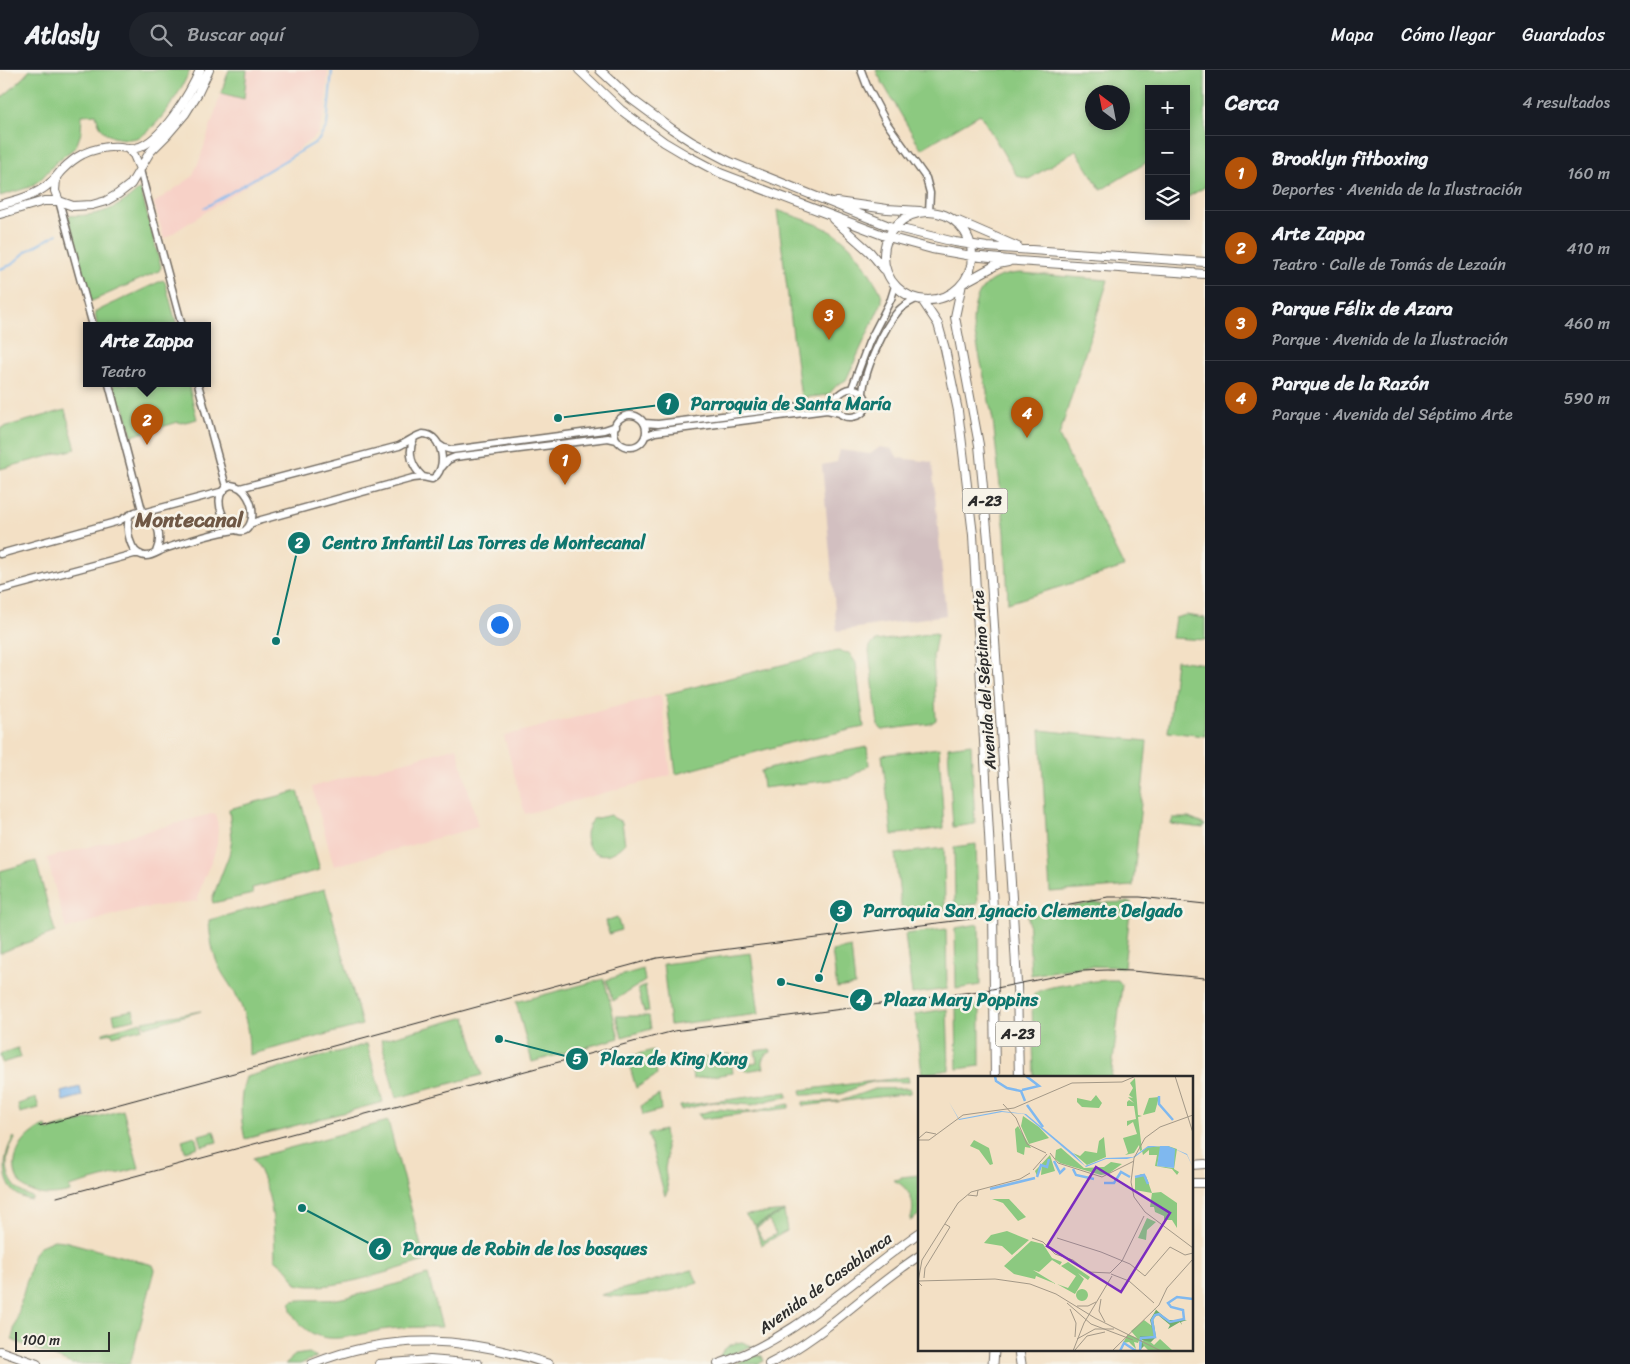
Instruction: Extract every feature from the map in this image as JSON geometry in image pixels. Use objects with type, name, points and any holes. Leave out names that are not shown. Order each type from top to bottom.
[{"type":"main road","points":[[0,205],[32,194],[56,179],[68,164],[88,152],[106,147],[127,148],[144,145],[161,130],[182,103],[200,70]]},
{"type":"main road","points":[[0,214],[44,201],[59,201],[69,205],[82,206],[106,200],[124,190],[140,170],[150,152],[173,129],[189,108],[208,70]]},
{"type":"main road","points":[[579,70],[621,110],[664,142],[686,155],[720,173],[888,237],[932,250],[972,256],[1205,274]]},
{"type":"main road","points":[[600,70],[630,98],[692,142],[737,165],[894,227],[971,245],[1205,262]]},
{"type":"main road","points":[[127,148],[134,155],[140,170]]},
{"type":"main road","points":[[56,179],[55,191],[59,201]]},
{"type":"main road","points":[[812,195],[842,202],[941,214],[1024,249]]},
{"type":"main road","points":[[886,271],[884,257],[888,237],[894,227],[905,218],[927,212]]},
{"type":"main road","points":[[830,216],[870,252],[886,271],[895,286],[902,292],[919,299],[934,300],[946,296],[962,284],[998,264],[1018,261]]},
{"type":"main road","points":[[953,219],[964,230],[971,245],[972,256]]},
{"type":"main road","name":"Avenida del Séptimo Arte","points":[[972,256],[969,273],[962,284],[956,317],[979,445],[989,550],[1014,913],[1019,1076]]},
{"type":"main road","name":"Avenida del Séptimo Arte","points":[[919,299],[938,324],[945,349],[958,411],[972,525],[994,909],[995,1076]]},
{"type":"main road","points":[[1192,1165],[1205,1164]]},
{"type":"main road","points":[[1192,1183],[1205,1183]]},
{"type":"main road","name":"Avenida de Casablanca","points":[[718,1364],[750,1352],[787,1332],[918,1233]]},
{"type":"main road","name":"Avenida de Casablanca","points":[[769,1364],[814,1336],[918,1257]]},
{"type":"main road","points":[[312,1364],[360,1348],[393,1342],[426,1340],[488,1347],[549,1364]]},
{"type":"main road","points":[[0,1351],[37,1364]]},
{"type":"main road","points":[[379,1364],[430,1360],[478,1364]]},
{"type":"street","points":[[861,70],[867,86],[886,122],[926,178],[930,193],[927,212]]},
{"type":"street","points":[[140,170],[181,322]]},
{"type":"street","points":[[59,201],[92,322]]},
{"type":"street","points":[[852,388],[868,342],[891,299],[895,286]]},
{"type":"street","points":[[862,394],[870,366],[886,328],[900,309],[919,299]]},
{"type":"street","points":[[110,387],[144,511],[156,523],[159,533],[156,552]]},
{"type":"street","points":[[199,387],[225,489],[221,499],[222,512],[228,524],[235,530]]},
{"type":"street","points":[[644,423],[658,424],[826,403],[844,390],[852,388],[862,394],[866,404],[860,415],[855,417],[848,418],[840,413],[827,410],[655,432],[645,436]]},
{"type":"street","points":[[838,396],[837,405],[840,413]]},
{"type":"street","points":[[0,590],[134,554],[150,556],[156,552],[221,533],[244,530],[250,524],[260,520],[414,478],[432,479],[439,474],[448,460],[455,457],[608,438],[617,440],[625,446],[633,447],[641,443],[645,436],[646,428],[644,423],[637,417],[628,416],[622,418],[616,426],[615,434],[617,440]]},
{"type":"street","points":[[240,488],[400,446],[420,434],[431,436],[438,444],[448,450],[604,430],[616,426]]},
{"type":"street","points":[[414,438],[411,457],[415,468],[423,477]]},
{"type":"street","points":[[438,444],[442,467]]},
{"type":"street","points":[[0,554],[119,522],[135,512],[234,485],[240,488],[248,498],[252,508],[250,524]]},
{"type":"street","points":[[129,517],[128,537],[133,547],[140,554]]},
{"type":"shaded area","points":[[247,70],[328,70],[326,108],[318,134],[278,165],[164,239],[154,203],[192,177],[200,159],[221,93],[244,99]]},
{"type":"shaded area","points":[[880,447],[892,449],[898,458],[932,462],[946,615],[837,631],[822,465],[837,462],[840,450],[870,454]]},
{"type":"shaded area","points":[[661,695],[671,775],[525,814],[504,736]]},
{"type":"shaded area","points":[[457,747],[478,827],[334,866],[312,787]]},
{"type":"shaded area","points":[[215,813],[218,826],[217,843],[197,901],[120,913],[66,929],[47,858]]},
{"type":"green space","points":[[30,70],[190,70],[170,106],[156,124],[141,136],[130,139],[113,137],[103,130],[96,114],[82,115],[81,133],[77,144],[72,150],[57,161],[41,179],[30,187],[0,196],[0,99]]},
{"type":"green space","points":[[229,70],[247,70],[244,99],[221,93]]},
{"type":"green space","points":[[876,70],[1205,70],[1205,187],[1190,196],[1190,85],[1145,85],[1145,163],[1101,190],[1076,150],[1029,179],[1017,176],[980,114],[921,149]]},
{"type":"green space","points":[[138,190],[141,191],[161,267],[159,271],[92,301],[90,300],[68,216],[94,214],[108,210],[127,200]]},
{"type":"green space","points":[[777,210],[821,226],[843,240],[862,261],[881,295],[882,302],[846,380],[837,385],[828,395],[801,398]]},
{"type":"green space","points":[[1021,273],[1108,280],[1059,436],[1124,567],[1008,603],[1005,533],[993,420],[973,325],[976,303],[984,287],[990,281],[999,277]]},
{"type":"green space","points":[[163,280],[176,322],[96,322],[95,312]]},
{"type":"green space","points":[[114,387],[189,387],[197,419],[178,422],[132,436],[123,404],[119,405]]},
{"type":"green space","points":[[65,410],[76,449],[0,469],[0,428]]},
{"type":"green space","points":[[1186,615],[1205,618],[1205,640],[1172,638],[1175,618]]},
{"type":"green space","points":[[936,633],[933,656],[936,720],[930,724],[882,730],[878,725],[870,646],[876,641]]},
{"type":"green space","points":[[837,651],[849,653],[856,663],[864,727],[789,743],[676,774],[666,694]]},
{"type":"green space","points":[[1176,660],[1205,664],[1205,736],[1168,732]]},
{"type":"green space","points":[[1040,730],[1147,741],[1133,886],[1050,892]]},
{"type":"green space","points":[[971,744],[975,824],[953,827],[948,747]]},
{"type":"green space","points":[[867,747],[869,765],[849,778],[763,788],[761,771],[810,758]]},
{"type":"green space","points":[[939,748],[944,828],[892,835],[882,755]]},
{"type":"green space","points":[[298,791],[320,870],[252,888],[253,894],[213,903],[212,899],[229,855],[232,839],[229,809]]},
{"type":"green space","points":[[611,815],[622,822],[625,844],[616,851],[599,854],[592,850],[588,844],[586,837],[588,828],[593,819]]},
{"type":"green space","points":[[1173,818],[1189,818],[1205,825],[1203,828],[1171,824]]},
{"type":"green space","points":[[976,844],[978,904],[955,907],[954,847]]},
{"type":"green space","points":[[944,848],[945,909],[902,914],[895,854]]},
{"type":"green space","points":[[36,861],[55,932],[0,953],[0,871]]},
{"type":"green space","points":[[325,889],[362,1025],[249,1055],[244,1013],[236,995],[217,963],[211,939],[209,920]]},
{"type":"green space","points":[[1131,902],[1124,967],[1086,966],[1031,975],[1028,914],[1093,903]]},
{"type":"green space","points":[[617,917],[621,930],[609,934],[606,921]]},
{"type":"green space","points":[[979,924],[980,985],[956,989],[955,928]]},
{"type":"green space","points":[[946,929],[947,989],[912,994],[905,934]]},
{"type":"green space","points":[[851,947],[855,985],[837,988],[832,951]]},
{"type":"green space","points":[[751,953],[759,1014],[670,1025],[663,964]]},
{"type":"green space","points":[[643,969],[645,981],[613,1001],[606,980]]},
{"type":"green space","points":[[604,979],[619,1038],[532,1062],[516,1002]]},
{"type":"green space","points":[[1118,980],[1122,985],[1111,1076],[1034,1076],[1033,996],[1043,990],[1082,982]]},
{"type":"green space","points":[[645,985],[649,1012],[644,1012],[638,990]]},
{"type":"green space","points":[[980,1005],[980,1066],[957,1069],[956,1008]]},
{"type":"green space","points":[[947,1009],[949,1070],[922,1074],[915,1014]]},
{"type":"green space","points":[[133,1010],[135,1019],[115,1023],[113,1014]]},
{"type":"green space","points":[[201,1011],[145,1027],[143,1021]]},
{"type":"green space","points":[[616,1016],[649,1016],[651,1029],[622,1037]]},
{"type":"green space","points":[[466,1017],[482,1075],[396,1098],[381,1040]]},
{"type":"green space","points":[[141,1022],[143,1028],[113,1036],[112,1033],[103,1035],[103,1033]]},
{"type":"green space","points":[[367,1044],[383,1102],[245,1139],[241,1108],[242,1092],[246,1077]]},
{"type":"green space","points":[[18,1048],[21,1057],[2,1063],[0,1054]]},
{"type":"green space","points":[[770,1049],[771,1052],[765,1055],[762,1060],[764,1068],[746,1071],[744,1065],[757,1063],[755,1051]]},
{"type":"green space","points":[[653,1050],[657,1075],[636,1088],[627,1057]]},
{"type":"green space","points":[[730,1054],[733,1073],[693,1079],[690,1060]]},
{"type":"green space","points":[[908,1077],[909,1082],[877,1081],[841,1094],[802,1095],[801,1090]]},
{"type":"green space","points":[[910,1088],[910,1093],[803,1106],[803,1102],[841,1101],[874,1089]]},
{"type":"green space","points":[[787,1092],[788,1097],[752,1105],[714,1102],[681,1110],[680,1106]]},
{"type":"green space","points":[[659,1095],[661,1110],[643,1115],[641,1106]]},
{"type":"green space","points":[[36,1098],[39,1108],[20,1113],[18,1104]]},
{"type":"green space","points":[[789,1104],[789,1108],[702,1119],[698,1114],[718,1109],[752,1112]]},
{"type":"green space","points":[[123,1110],[139,1168],[69,1187],[70,1192],[48,1195],[31,1192],[20,1183],[15,1172],[15,1159],[21,1146],[31,1134],[46,1126],[48,1130]]},
{"type":"green space","points":[[388,1121],[425,1261],[343,1283],[310,1286],[296,1284],[289,1271],[275,1259],[271,1207],[265,1183],[253,1158]]},
{"type":"green space","points":[[664,1130],[667,1157],[665,1169],[668,1190],[665,1196],[648,1134]]},
{"type":"green space","points":[[214,1131],[217,1142],[202,1146],[199,1135]]},
{"type":"green space","points":[[195,1136],[198,1147],[185,1151],[182,1140]]},
{"type":"green space","points":[[14,1137],[15,1139],[8,1155],[8,1173],[16,1187],[32,1197],[32,1200],[21,1197],[14,1191],[9,1184],[6,1174],[6,1155]]},
{"type":"green space","points":[[918,1175],[918,1216],[910,1221],[913,1208],[908,1192],[893,1180],[900,1179],[901,1177]]},
{"type":"green space","points":[[785,1211],[755,1225],[745,1215]]},
{"type":"green space","points":[[784,1212],[787,1231],[761,1245],[758,1236],[760,1235],[763,1241],[776,1234],[769,1221],[756,1228],[760,1234],[758,1235],[755,1226]]},
{"type":"green space","points":[[54,1240],[153,1265],[155,1270],[130,1364],[72,1364],[14,1341],[12,1338],[33,1255],[40,1246]]},
{"type":"green space","points":[[692,1270],[698,1283],[686,1287],[638,1296],[601,1295]]},
{"type":"green space","points":[[428,1275],[442,1327],[394,1328],[340,1338],[328,1338],[307,1330],[297,1320],[291,1309],[291,1302],[294,1301],[332,1300],[348,1297]]},
{"type":"green space","points":[[742,1342],[752,1346],[719,1359],[722,1352],[728,1347]]},
{"type":"green space","points":[[309,1353],[317,1357],[300,1364],[285,1364],[295,1355]]},
{"type":"green space","points":[[756,1355],[762,1356],[764,1361],[758,1364],[734,1364]]},
{"type":"water","points":[[80,1087],[82,1096],[63,1101],[61,1092]]},
{"type":"waterway","points":[[204,208],[318,141],[327,126],[332,70]]},
{"type":"waterway","points":[[0,269],[11,265],[27,251],[57,234]]},
{"type":"tram line","points":[[39,1126],[657,958],[986,917],[1108,897],[1140,897],[1205,904]]},
{"type":"tram line","points":[[57,1197],[674,1031],[987,990],[1081,971],[1132,971],[1205,978]]},
{"type":"place","name":"Parque Félix de Azara","points":[[829,340]]},
{"type":"place","name":"Parroquia de Santa María","points":[[558,418]]},
{"type":"place","name":"Parque de la Razón","points":[[1027,438]]},
{"type":"place","name":"Arte Zappa","points":[[147,445]]},
{"type":"place","name":"Brooklyn fitboxing","points":[[565,485]]},
{"type":"place","name":"Centro Infantil Las Torres de Montecanal","points":[[276,641]]},
{"type":"place","name":"Parroquia San Ignacio Clemente Delgado","points":[[819,978]]},
{"type":"place","name":"Plaza Mary Poppins","points":[[781,982]]},
{"type":"place","name":"Plaza de King Kong","points":[[499,1039]]},
{"type":"place","name":"Parque de Robin de los bosques","points":[[302,1208]]},
{"type":"district","name":"Montecanal","points":[[189,520]]}]
